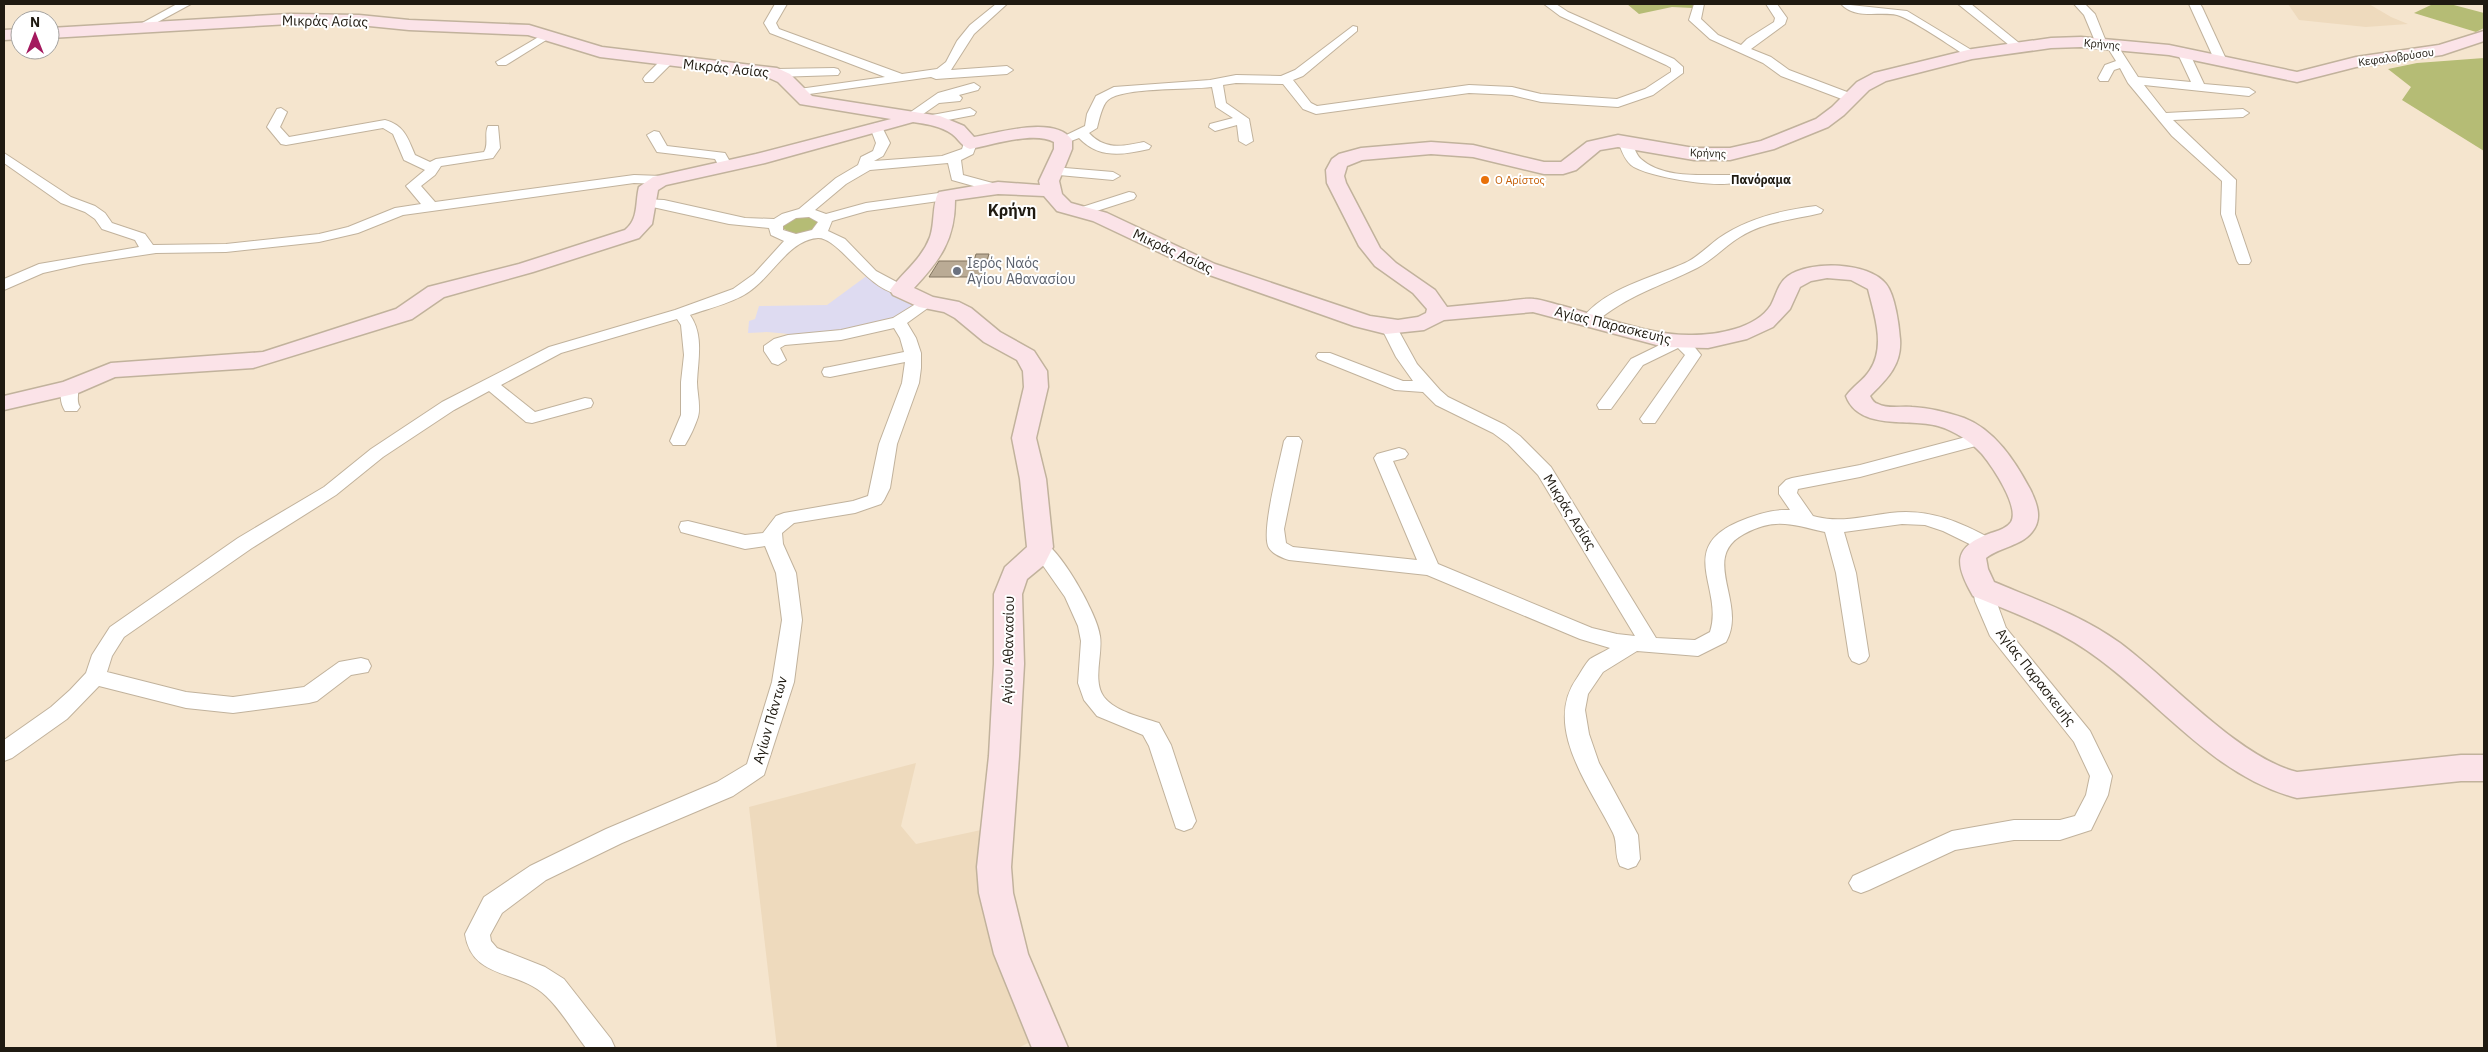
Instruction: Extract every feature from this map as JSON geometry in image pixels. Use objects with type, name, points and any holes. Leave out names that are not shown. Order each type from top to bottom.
[{"type":"street","points":[[139,28],[185,4]]},
{"type":"street","points":[[781,4],[776,9],[770,24],[776,32],[899,78]]},
{"type":"street","points":[[799,93],[939,73],[947,68],[956,58],[959,46],[967,34],[1002,4]]},
{"type":"street","points":[[1284,79],[1307,106],[1316,110],[1469,89],[1512,91],[1535,97],[1612,104],[1648,92],[1677,73],[1677,67],[1670,62],[1564,14],[1549,4]]},
{"type":"street","points":[[1699,4],[1695,16],[1698,24],[1724,43],[1767,60],[1785,74],[1851,98]]},
{"type":"street","points":[[1743,50],[1757,37],[1779,24],[1781,18],[1772,4]]},
{"type":"street","points":[[1847,4],[1863,12],[1892,11],[1903,13],[1972,54]]},
{"type":"street","points":[[1964,4],[2018,48]]},
{"type":"street","points":[[2079,4],[2088,14],[2132,80],[2185,141],[2205,156],[2229,180],[2228,214],[2244,261]]},
{"type":"street","points":[[2194,4],[2200,10],[2207,34],[2220,59]]},
{"type":"street","name":"Μικράς Ασίας","points":[[60,32],[326,19],[409,25],[517,29],[600,52],[776,73],[810,101],[921,117],[958,130],[970,143]]},
{"type":"street","points":[[803,213],[821,196],[858,169],[866,166],[954,159],[968,151],[970,143],[1038,133],[1052,135],[1063,140],[1082,133],[1091,128],[1092,114],[1099,106],[1100,98],[1112,91],[1216,83],[1236,79],[1284,79],[1299,72],[1354,29]]},
{"type":"street","points":[[502,62],[547,36]]},
{"type":"street","name":"Κεφαλοβρύσου","points":[[2307,75],[2356,62],[2442,50],[2484,37]]},
{"type":"street","name":"Κρήνης","points":[[1438,314],[1437,306],[1430,297],[1383,264],[1366,243],[1354,216],[1338,189],[1335,174],[1339,163],[1346,158],[1360,154],[1431,148],[1474,151],[1544,168],[1563,168],[1569,166],[1586,150],[1608,142],[1625,141],[1704,154],[1744,152],[1768,145],[1822,123],[1873,80],[1972,54],[2056,42],[2183,52],[2289,76],[2307,75]]},
{"type":"street","points":[[2183,52],[2199,86]]},
{"type":"street","points":[[649,78],[667,61]]},
{"type":"street","points":[[2104,78],[2109,68],[2122,63]]},
{"type":"street","points":[[776,73],[830,69]]},
{"type":"street","points":[[924,75],[1007,70]]},
{"type":"street","points":[[2132,80],[2249,92]]},
{"type":"street","points":[[1216,83],[1220,91],[1220,104],[1243,119],[1246,140]]},
{"type":"street","points":[[921,117],[936,98],[974,87]]},
{"type":"street","points":[[936,98],[956,98]]},
{"type":"street","points":[[281,112],[273,127],[286,141],[385,124],[399,132],[409,157],[432,168]]},
{"type":"street","points":[[4,284],[52,266],[147,250],[226,248],[318,238],[353,230],[396,212],[634,179],[662,180],[726,167],[921,117],[970,112]]},
{"type":"street","points":[[2164,116],[2243,113]]},
{"type":"street","points":[[1215,127],[1243,119]]},
{"type":"street","points":[[866,166],[864,164],[866,160],[878,153],[883,143],[876,128]]},
{"type":"street","points":[[432,207],[413,186],[430,172],[436,163],[488,154],[493,148],[493,129]]},
{"type":"street","points":[[1082,133],[1091,145],[1108,150],[1144,146]]},
{"type":"street","points":[[654,135],[662,149],[720,156],[726,167]]},
{"type":"street","points":[[954,159],[958,178],[995,188],[1050,191],[1049,178],[1063,149],[1063,140]]},
{"type":"street","points":[[1625,141],[1629,154],[1645,168],[1659,173],[1695,178],[1700,170],[1734,175]]},
{"type":"street","points":[[4,157],[66,200],[95,213],[107,226],[140,237],[146,244],[147,250]]},
{"type":"street","points":[[1053,171],[1113,176]]},
{"type":"street","points":[[4,403],[70,398],[112,370],[194,363],[254,361],[362,329],[404,314],[436,292],[517,271],[630,236],[639,228],[647,211],[649,187],[662,180]]},
{"type":"street","points":[[4,752],[59,712],[95,677],[102,655],[117,632],[245,543],[330,491],[377,453],[448,406],[489,383],[564,347],[681,313],[745,288],[770,266],[795,238],[866,207],[995,188]]},
{"type":"street","name":"Μικράς Ασίας","points":[[1050,191],[1062,206],[1111,222],[1213,270],[1338,313],[1389,327],[1397,346],[1428,387],[1442,401],[1506,433],[1545,471],[1631,611],[1641,645]]},
{"type":"street","points":[[901,290],[922,268],[938,244],[945,219],[946,196]]},
{"type":"street","points":[[1081,212],[1129,196]]},
{"type":"street","points":[[648,202],[684,207],[746,223],[777,223],[788,216],[803,213],[818,215],[821,226],[840,242],[871,274],[927,302],[951,307],[964,313],[992,337],[1026,356],[1034,367],[1036,387],[1024,438],[1033,479],[1040,547],[1071,588],[1088,626],[1092,643],[1087,684],[1090,697],[1099,708],[1151,729],[1160,745],[1184,821]]},
{"type":"street","points":[[1590,319],[1607,304],[1626,292],[1702,260],[1741,230],[1770,218],[1816,210]]},
{"type":"street","points":[[777,223],[775,228],[777,234],[795,238]]},
{"type":"street","name":"Αγίας Παρασκευής","points":[[1438,314],[1528,305],[1590,319],[1649,337],[1679,342],[1724,338],[1759,325],[1776,313],[1791,285],[1803,277],[1836,273],[1864,276],[1878,288],[1887,322],[1889,340],[1885,366],[1875,380],[1860,392],[1858,396],[1860,402],[1872,411],[1927,416],[1962,426],[1981,439],[2017,489],[2026,514],[2024,523],[2012,536],[1978,550],[1973,556],[1972,562],[1997,631],[2082,737],[2101,776],[2097,795],[2083,823],[2060,830],[2014,830],[1952,841],[1861,883]]},
{"type":"street","points":[[778,360],[772,350],[772,346],[777,343],[794,338],[840,335],[898,322],[927,302]]},
{"type":"street","points":[[679,441],[690,415],[689,382],[692,355],[689,325],[681,313]]},
{"type":"street","points":[[1389,327],[1424,323],[1433,319],[1438,314]]},
{"type":"street","points":[[688,527],[745,542],[772,539],[772,532],[777,526],[791,517],[855,506],[876,500],[888,442],[910,391],[913,355],[910,342],[898,322]]},
{"type":"street","points":[[1605,405],[1637,362],[1679,342],[1694,355],[1666,390],[1649,419]]},
{"type":"street","points":[[830,372],[913,355]]},
{"type":"street","points":[[1324,356],[1401,386],[1428,387]]},
{"type":"street","points":[[489,383],[532,418],[585,403]]},
{"type":"street","points":[[1806,521],[1788,494],[1788,487],[1792,484],[1860,471],[1981,439]]},
{"type":"street","points":[[1292,441],[1275,529],[1278,546],[1289,553],[1430,568],[1587,634],[1641,645],[1698,648],[1719,637],[1724,618],[1724,606],[1714,560],[1718,546],[1728,536],[1776,517],[1833,526],[1920,519],[1944,525],[1988,546]]},
{"type":"street","points":[[1399,454],[1383,458],[1430,568]]},
{"type":"street","points":[[1833,526],[1846,573],[1859,656]]},
{"type":"street","name":"Αγίων Πάντων","points":[[602,1048],[555,987],[536,975],[488,956],[479,946],[477,934],[493,905],[538,872],[614,836],[725,790],[756,769],[784,676],[792,620],[786,573],[772,539]]},
{"type":"street","name":"Αγίου Αθανασίου","points":[[1040,547],[1034,558],[1015,574],[1008,594],[1009,664],[1004,756],[994,867],[996,893],[1011,954],[1050,1048]]},
{"type":"street","points":[[1983,589],[2066,624],[2094,640],[2225,748],[2264,775],[2280,782],[2297,785],[2484,768]]},
{"type":"street","points":[[1628,859],[1626,835],[1588,764],[1578,734],[1574,710],[1578,692],[1596,666],[1641,645]]},
{"type":"street","points":[[95,677],[186,700],[233,705],[309,695],[346,668],[361,666]]},
{"type":"shaded area","points":[[2288,4],[2369,4],[2391,17],[2408,24],[2366,27],[2299,20]]},
{"type":"shaded area","points":[[872,272],[924,300],[891,322],[849,333],[801,335],[767,332],[748,333],[749,321],[755,319],[759,306],[827,305]]},
{"type":"shaded area","points":[[916,763],[901,826],[916,844],[981,830],[987,912],[1032,1041],[1018,1048],[777,1048],[749,807]]},
{"type":"green space","points":[[1627,4],[1695,4],[1693,8],[1672,7],[1639,14]]},
{"type":"green space","points":[[2433,4],[2450,4],[2484,13],[2484,28],[2476,32],[2414,13]]},
{"type":"green space","points":[[2484,58],[2484,151],[2402,100],[2411,87],[2388,69],[2417,63]]},
{"type":"green space","points":[[795,216],[819,218],[821,227],[800,234],[790,232],[779,225]]},
{"type":"building","name":"Ιερός Ναός Αγίου Αθανασίου","points":[[976,254],[989,254],[982,277],[929,277],[939,261],[974,261]]},
{"type":"place","name":"Ο Αρίστος","points":[[1485,180]]},
{"type":"place","name":"Ιερός Ναός Αγίου Αθανασίου","points":[[957,271]]},
{"type":"district","name":"Πανόραμα","points":[[1761,179]]},
{"type":"district","name":"Κρήνη","points":[[1012,210]]}]
